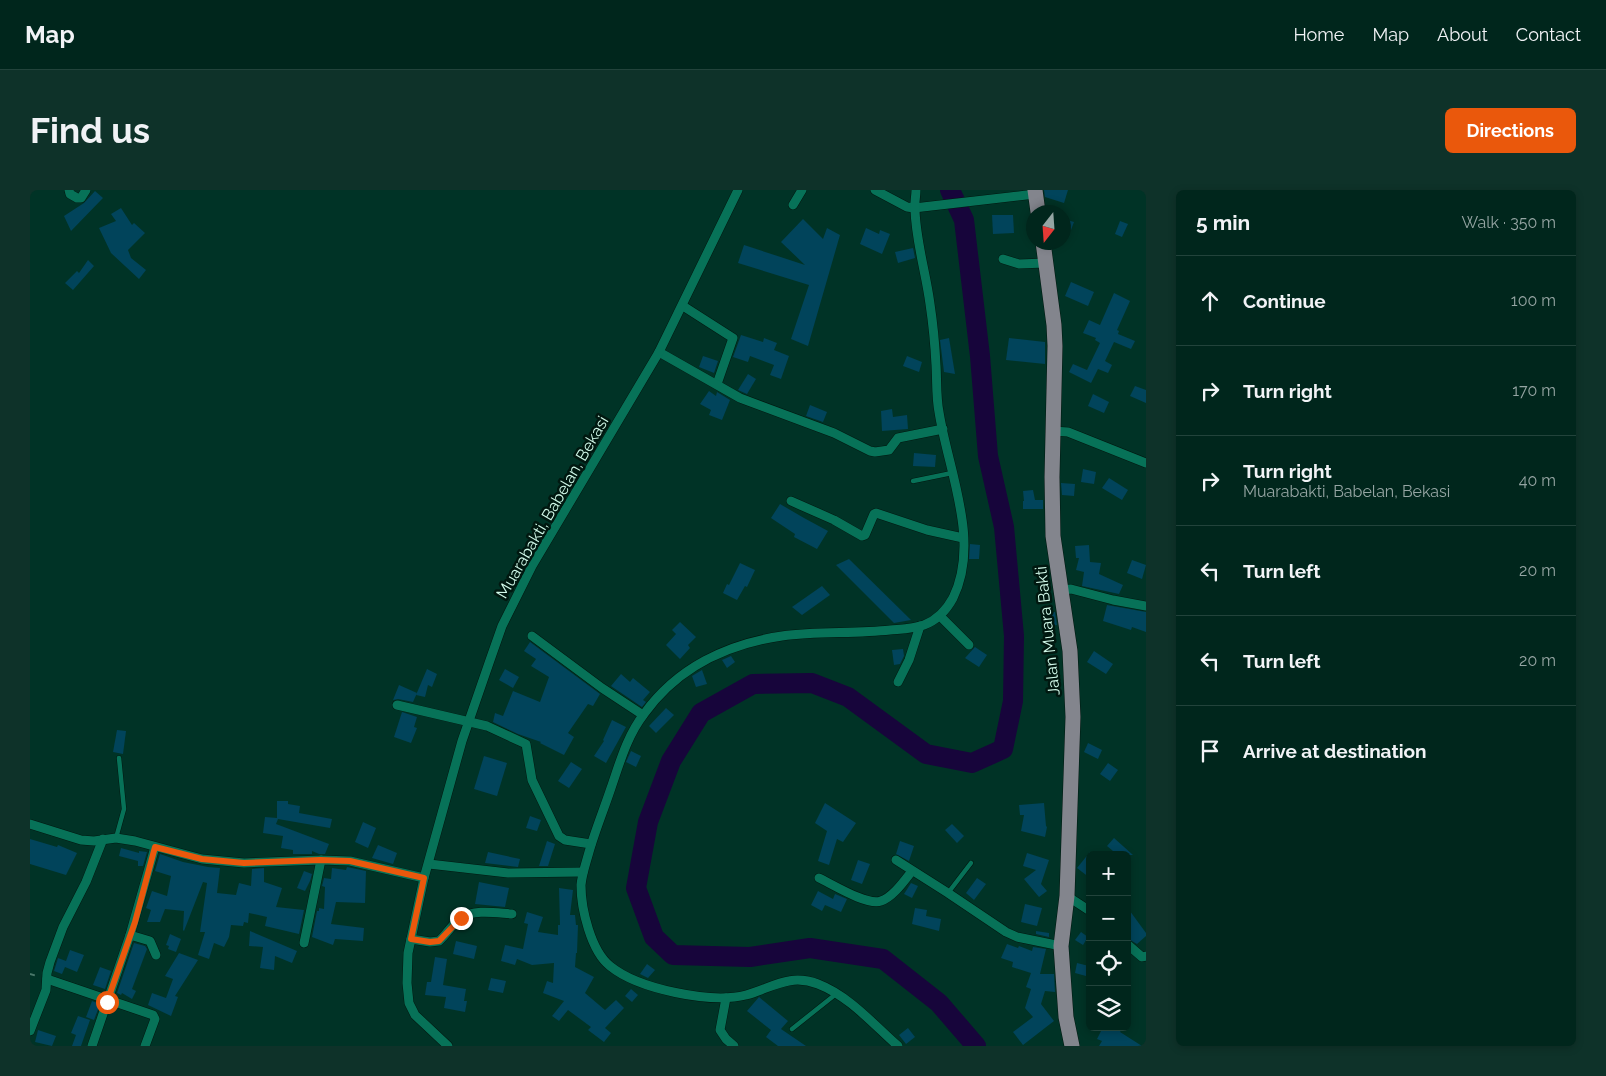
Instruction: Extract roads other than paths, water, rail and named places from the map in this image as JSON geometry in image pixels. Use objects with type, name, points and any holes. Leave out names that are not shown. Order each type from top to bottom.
[{"type":"main road","points":[[1035,192],[1037,205]]},
{"type":"main road","name":"Jalan Muara Bakti","points":[[1043,250],[1054,325],[1053,536],[1070,651],[1073,718],[1067,896],[1062,946],[1066,1017],[1072,1046]]},
{"type":"street","points":[[69,190],[70,194],[80,198],[86,190]]},
{"type":"street","name":"Muarabakti, Babelan, Bekasi","points":[[448,1046],[415,1015],[409,1003],[407,983],[408,953],[424,878],[469,723],[502,626],[532,566],[659,352],[738,190]]},
{"type":"street","points":[[794,205],[802,190]]},
{"type":"street","points":[[875,190],[907,207],[914,208],[971,202],[1035,192]]},
{"type":"street","points":[[898,1046],[850,1002],[817,984],[800,980],[783,981],[746,995],[726,998],[700,997],[662,989],[632,979],[610,966],[597,953],[590,937],[582,894],[583,872],[618,766],[635,727],[643,714],[661,693],[680,676],[709,657],[727,650],[782,636],[871,632],[920,626],[940,616],[952,599],[963,564],[963,538],[959,498],[939,414],[930,302],[914,208],[916,190]]},
{"type":"street","points":[[1003,259],[1019,264],[1045,263]]},
{"type":"street","points":[[682,306],[733,338],[717,384]]},
{"type":"street","points":[[659,352],[740,398],[834,433],[870,451],[889,450],[898,438],[943,430]]},
{"type":"street","points":[[1053,431],[1068,432],[1146,463]]},
{"type":"street","points":[[791,501],[834,520],[862,536],[865,536],[876,513],[927,530],[963,538]]},
{"type":"street","points":[[1061,590],[1071,589],[1146,606]]},
{"type":"street","points":[[940,616],[970,645]]},
{"type":"street","points":[[898,682],[909,660],[920,626]]},
{"type":"street","points":[[532,636],[602,688],[643,714]]},
{"type":"street","points":[[397,705],[487,726],[526,744],[532,780],[559,836],[565,840],[592,844]]},
{"type":"street","points":[[30,824],[81,840],[94,841],[116,838],[202,859],[244,863],[320,860],[356,862],[424,878]]},
{"type":"street","points":[[30,1030],[46,990],[50,962],[63,927],[86,882],[104,839]]},
{"type":"street","points":[[92,1046],[130,936],[155,847]]},
{"type":"street","points":[[304,942],[320,860]]},
{"type":"street","points":[[896,860],[1012,936],[1062,946]]},
{"type":"street","points":[[429,864],[508,873],[583,872]]},
{"type":"street","points":[[819,878],[851,894],[875,902],[888,897],[912,871]]},
{"type":"street","points":[[1067,896],[1086,908]]},
{"type":"street","points":[[411,939],[430,942],[439,941],[461,918],[470,914],[512,914]]},
{"type":"street","points":[[130,936],[150,941],[156,955]]},
{"type":"street","points":[[1131,947],[1142,957],[1146,956]]},
{"type":"street","points":[[47,979],[155,1017],[145,1046]]},
{"type":"street","points":[[726,998],[720,1030],[734,1046]]},
{"type":"lane","points":[[913,481],[954,473]]},
{"type":"lane","points":[[116,838],[124,814],[119,758]]},
{"type":"lane","points":[[948,893],[971,863]]},
{"type":"lane","points":[[792,1029],[836,994]]},
{"type":"waterway","points":[[950,190],[964,220],[980,356],[988,456],[1004,527],[1014,636],[1013,701],[1003,749],[972,763],[926,754],[848,697],[812,683],[753,684],[701,713],[671,761],[648,822],[636,888],[654,937],[673,955],[750,957],[810,948],[883,959],[939,1003],[976,1046]]}]
